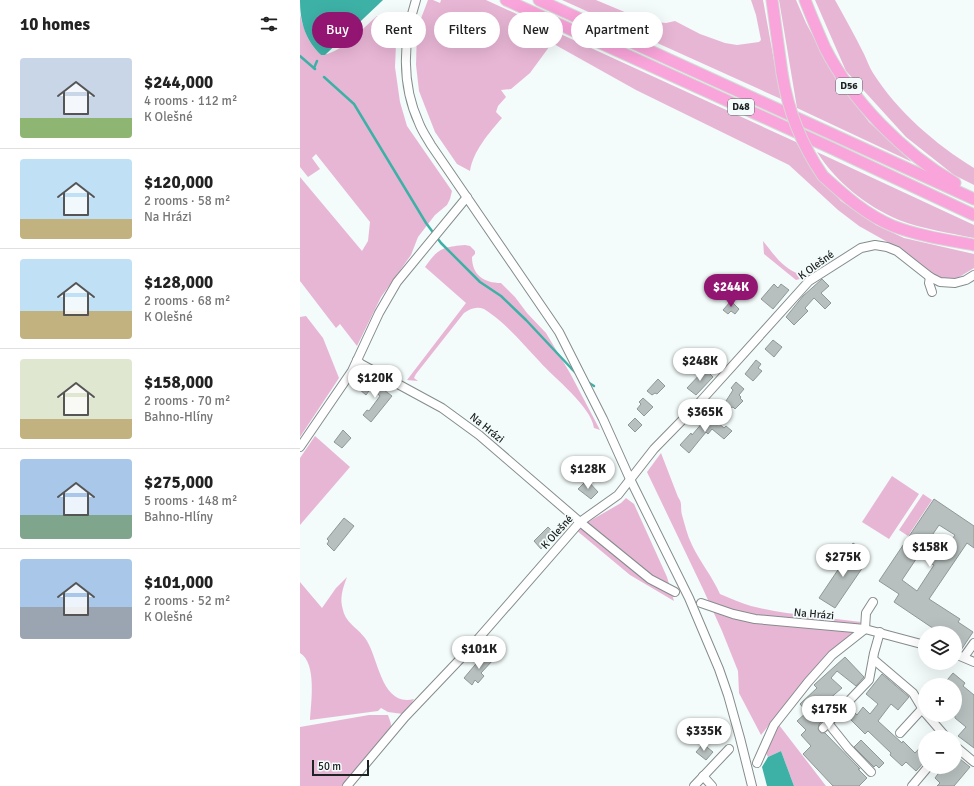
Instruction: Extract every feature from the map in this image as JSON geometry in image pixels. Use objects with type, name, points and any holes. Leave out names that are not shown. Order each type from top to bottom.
[{"type":"highway","name":"D48","points":[[506,0],[838,151],[974,215]]},
{"type":"highway","name":"D48","points":[[539,0],[974,199]]},
{"type":"highway","points":[[772,0],[787,100],[796,127],[808,152],[823,176],[844,195],[893,226],[937,238],[974,245]]},
{"type":"highway","name":"D56","points":[[805,0],[826,49],[843,78],[870,113],[893,137],[915,156],[940,174],[974,194]]},
{"type":"street","points":[[416,0],[410,18],[406,38],[406,74],[410,97],[418,123],[431,145],[559,332],[604,419],[630,479],[688,598],[719,670],[732,709],[752,786]]},
{"type":"street","points":[[300,447],[352,371],[379,313],[398,282],[467,197]]},
{"type":"street","name":"K Olešné","points":[[347,786],[406,717],[464,655],[580,522],[618,495],[654,449],[699,403],[809,281],[860,248],[875,245],[887,247],[897,251],[930,277],[940,282],[950,283],[966,280],[974,275]]},
{"type":"street","points":[[930,277],[932,292]]},
{"type":"street","name":"Na Hrázi","points":[[357,360],[361,364],[442,408],[484,440],[580,522],[650,579],[675,592]]},
{"type":"street","points":[[757,763],[774,725],[808,682],[832,655],[865,629],[866,613],[873,602]]},
{"type":"street","name":"Na Hrázi","points":[[701,603],[733,614],[755,619],[865,629],[918,642]]},
{"type":"street","points":[[871,772],[826,726],[869,680],[880,632]]},
{"type":"street","points":[[974,643],[964,657],[974,662]]},
{"type":"street","points":[[873,659],[912,693],[918,702]]},
{"type":"street","points":[[900,733],[918,717]]},
{"type":"street","points":[[933,722],[940,730]]},
{"type":"street","points":[[694,786],[729,749]]},
{"type":"street","points":[[962,751],[973,760]]},
{"type":"street","points":[[912,786],[922,774]]},
{"type":"street","points":[[703,776],[712,786]]},
{"type":"shaded area","points":[[428,0],[433,0],[440,3],[441,0],[486,0],[512,12],[508,12],[508,48],[548,48],[530,73],[511,89],[501,90],[506,97],[498,106],[496,112],[502,118],[478,149],[474,156],[470,171],[457,164],[435,132],[419,91],[416,65],[416,48],[426,48],[426,12],[423,12]]},
{"type":"shaded area","points":[[562,0],[596,0],[625,12],[589,12]]},
{"type":"shaded area","points":[[751,0],[763,0],[781,99],[663,46],[663,23],[675,21],[700,34],[725,43],[737,45],[759,42],[761,40],[756,15]]},
{"type":"shaded area","points":[[779,0],[796,0],[806,23],[836,79],[869,122],[912,162],[797,108]]},
{"type":"shaded area","points":[[815,0],[835,0],[861,47],[872,71],[883,87],[905,114],[918,126],[946,149],[974,168],[974,185],[954,175],[906,137],[846,71]]},
{"type":"shaded area","points":[[300,14],[303,26],[312,44],[312,48],[315,48],[321,55],[328,54],[340,48],[363,48],[363,29],[371,21],[371,48],[396,48],[395,67],[400,102],[407,126],[452,191],[447,205],[435,215],[418,237],[411,255],[381,297],[357,346],[340,324],[336,328],[300,281],[300,177],[362,251],[368,241],[370,222],[316,154],[312,158],[320,169],[308,177],[300,167]]},
{"type":"shaded area","points":[[563,35],[571,39],[571,48],[591,48],[796,142],[812,168],[841,201],[876,225],[904,238],[974,254],[974,268],[956,279],[944,280],[929,273],[898,248],[859,226],[838,210],[789,165],[636,90],[561,48],[563,48]]},
{"type":"shaded area","points":[[817,152],[974,225],[974,238],[917,226],[899,220],[875,208],[843,183],[833,173]]},
{"type":"shaded area","points":[[763,241],[780,262],[796,273],[803,276],[819,268],[804,278],[796,280],[764,254]]},
{"type":"shaded area","points":[[465,245],[470,246],[475,251],[475,254],[472,257],[474,269],[480,277],[484,280],[501,283],[546,333],[570,373],[600,430],[594,428],[586,411],[579,402],[515,335],[486,310],[481,308],[473,308],[464,313],[416,374],[414,378],[418,381],[407,380],[466,303],[425,267],[438,252],[446,248]]},
{"type":"shaded area","points":[[306,316],[323,338],[339,378],[300,437],[300,317]]},
{"type":"shaded area","points":[[315,436],[350,467],[300,525],[300,458]]},
{"type":"shaded area","points":[[661,453],[680,502],[687,534],[720,594],[747,605],[765,609],[792,614],[861,622],[806,679],[761,735],[739,693],[738,671],[722,631],[647,472]]},
{"type":"shaded area","points":[[892,476],[919,494],[889,539],[862,522]]},
{"type":"shaded area","points":[[923,494],[932,500],[908,536],[899,530]]},
{"type":"shaded area","points":[[626,498],[634,504],[667,577],[674,601],[630,575],[576,530],[621,503]]},
{"type":"shaded area","points":[[347,577],[341,597],[345,615],[350,623],[367,641],[388,689],[395,696],[403,700],[414,699],[403,714],[388,712],[381,708],[378,711],[310,720],[312,694],[311,674],[309,665],[300,653],[300,582],[322,608],[336,588]]},
{"type":"shaded area","points":[[369,715],[388,715],[391,727],[389,732],[342,786],[300,786],[300,727]]},
{"type":"shaded area","points":[[779,725],[826,786],[794,786],[781,751],[768,757],[765,751]]},
{"type":"water","points":[[300,0],[383,0],[363,19],[363,12],[312,12],[312,44],[304,30]]},
{"type":"water","points":[[315,48],[332,48],[325,55],[321,55]]},
{"type":"water","points":[[781,751],[794,786],[767,786],[762,767],[768,757]]},
{"type":"building","points":[[822,279],[829,286],[821,293],[831,303],[825,309],[814,298],[805,308],[808,311],[794,325],[786,317],[803,296]]},
{"type":"building","points":[[774,284],[778,288],[781,284],[789,290],[773,309],[761,299]]},
{"type":"building","points":[[731,301],[739,309],[735,314],[731,311],[728,314],[723,310]]},
{"type":"building","points":[[773,340],[782,347],[774,357],[765,349]]},
{"type":"building","points":[[756,360],[761,364],[758,368],[762,371],[753,381],[745,374]]},
{"type":"building","points":[[705,369],[713,377],[696,395],[687,388]]},
{"type":"building","points":[[368,378],[392,396],[371,422],[363,415],[367,410],[369,411],[380,396],[371,388],[366,395],[359,389]]},
{"type":"building","points":[[658,379],[665,386],[657,394],[655,393],[652,395],[647,391]]},
{"type":"building","points":[[736,382],[744,389],[739,395],[743,401],[735,409],[733,407],[728,409],[729,404],[726,401],[733,390],[731,388]]},
{"type":"building","points":[[643,398],[653,407],[644,416],[637,409],[641,404],[639,402]]},
{"type":"building","points":[[709,415],[724,428],[726,426],[732,431],[724,439],[712,429],[708,434],[706,432],[689,453],[680,445],[691,433],[692,435]]},
{"type":"building","points":[[635,418],[642,425],[635,432],[628,425]]},
{"type":"building","points":[[343,430],[351,438],[342,448],[334,442]]},
{"type":"building","points":[[587,480],[598,492],[591,499],[578,489]]},
{"type":"building","points":[[934,499],[974,526],[974,548],[967,543],[929,599],[960,619],[958,622],[973,632],[962,648],[962,626],[930,626],[894,602],[899,594],[879,581]],"holes":[[[939,525],[955,535],[945,550],[939,546],[928,562],[934,565],[917,591],[902,580]]]},
{"type":"building","points":[[344,518],[354,526],[334,551],[327,544],[329,541],[327,539]]},
{"type":"building","points":[[548,527],[555,534],[541,549],[534,541]]},
{"type":"building","points":[[853,543],[862,549],[856,557],[865,564],[835,608],[819,598],[850,552],[848,551]]},
{"type":"building","points":[[485,653],[493,660],[481,673],[484,676],[478,683],[475,680],[472,685],[464,678]]},
{"type":"building","points":[[845,657],[864,677],[856,686],[837,671],[831,678],[842,688],[828,700],[831,703],[829,704],[834,709],[819,724],[818,729],[821,733],[825,733],[867,778],[859,786],[833,786],[803,754],[811,746],[801,735],[806,730],[797,721],[807,712],[800,704],[817,688],[814,685]]},
{"type":"building","points":[[953,673],[959,678],[949,678]]},
{"type":"building","points":[[882,674],[909,697],[898,710],[891,704],[878,721],[902,743],[903,741],[915,753],[918,750],[918,769],[916,771],[906,762],[902,766],[868,731],[865,734],[850,719],[855,713],[857,715],[863,707],[870,714],[878,704],[866,694]]},
{"type":"building","points":[[962,680],[965,683],[963,686],[974,695],[974,748],[962,739],[962,732],[966,727],[960,722],[962,722]]},
{"type":"building","points":[[861,740],[884,763],[879,768],[876,765],[874,767],[854,747]]},
{"type":"building","points":[[703,744],[713,752],[706,760],[696,752]]},
{"type":"building","points":[[962,761],[970,767],[954,786],[937,786],[940,783],[935,778],[938,774],[962,774]]},
{"type":"waterway","points":[[300,56],[315,69]]},
{"type":"waterway","points":[[314,68],[317,61]]},
{"type":"waterway","points":[[324,77],[354,104],[426,223],[441,243],[480,282],[501,296],[526,320],[576,373]]},
{"type":"waterway","points":[[586,381],[594,386]]}]
